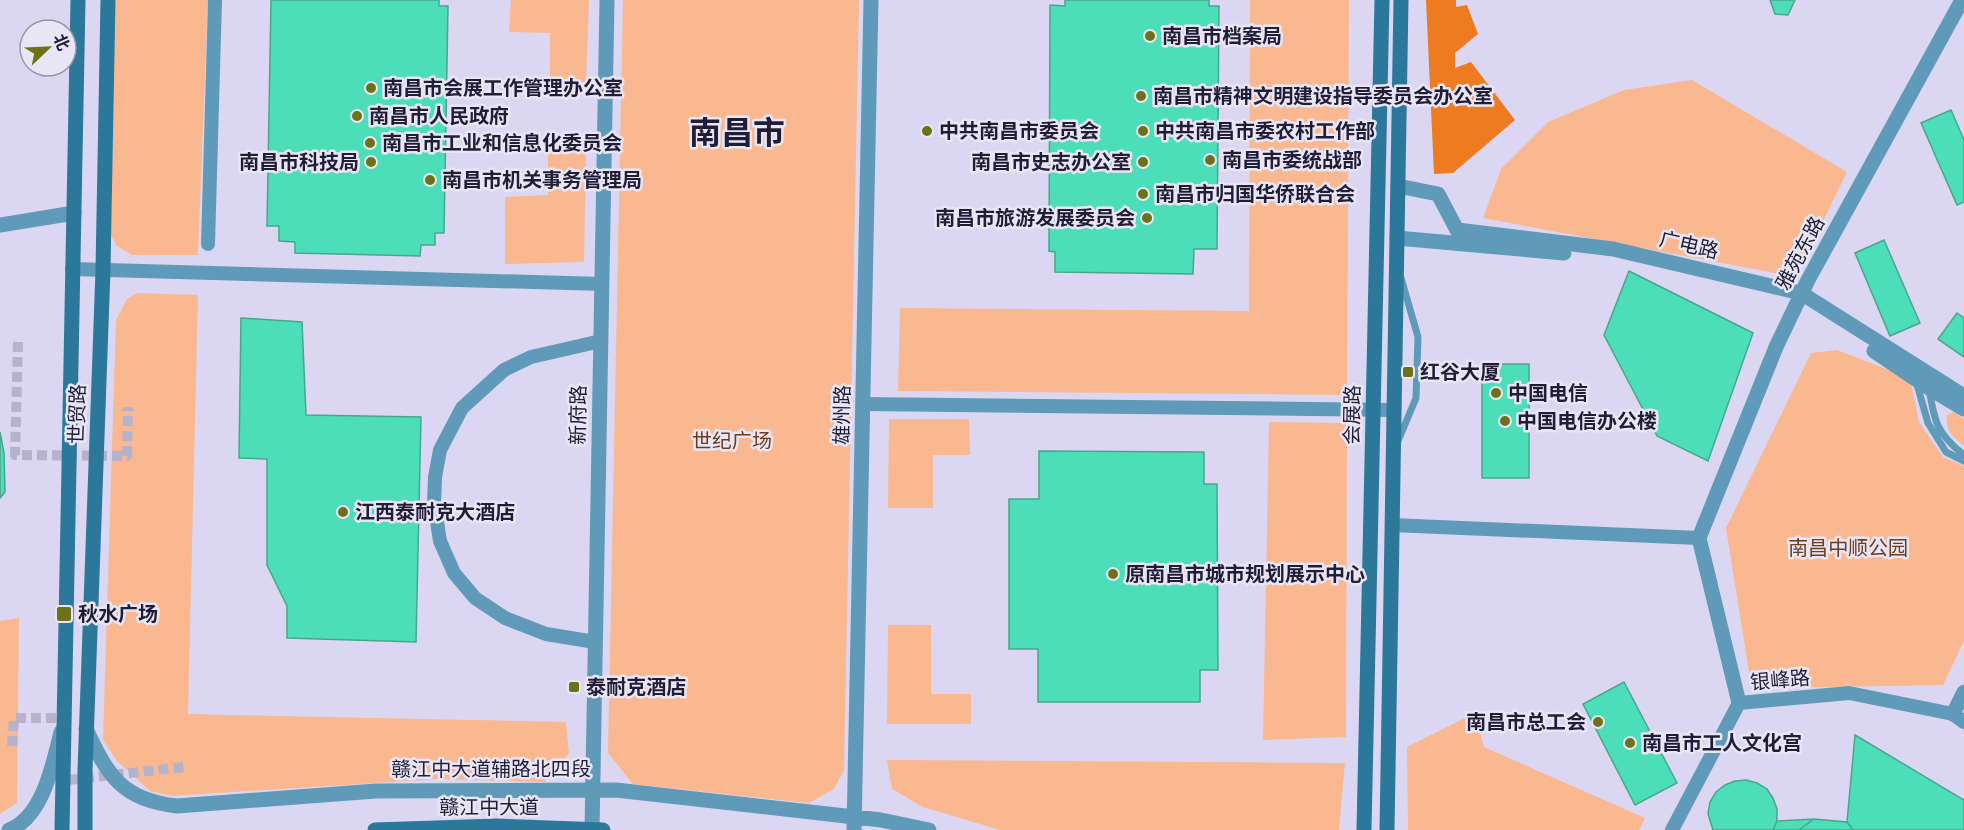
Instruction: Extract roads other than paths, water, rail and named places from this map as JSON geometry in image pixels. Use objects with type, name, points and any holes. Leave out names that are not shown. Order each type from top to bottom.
[{"type":"main road","name":"世贸路","points":[[62,830],[78,0]]},
{"type":"main road","name":"世贸路","points":[[85,830],[86,729],[103,270],[108,0]]},
{"type":"main road","name":"会展路","points":[[1364,830],[1382,0]]},
{"type":"main road","points":[[1387,830],[1401,0]]},
{"type":"main road","name":"赣江中大道","points":[[375,830],[497,826],[603,830]]},
{"type":"street","points":[[208,244],[215,0]]},
{"type":"street","name":"新府路","points":[[592,830],[607,0]]},
{"type":"street","name":"雄州路","points":[[854,823],[871,0]]},
{"type":"street","name":"雅苑东路","points":[[1699,538],[1776,347],[1800,297],[1962,0]]},
{"type":"street","name":"广电路","points":[[1398,186],[1438,195],[1457,231],[1613,249],[1800,297],[1964,396]]},
{"type":"street","points":[[0,225],[74,213]]},
{"type":"street","name":"广电路","points":[[1397,238],[1608,257],[1800,297],[1915,379],[1964,409]]},
{"type":"street","points":[[72,269],[602,284]]},
{"type":"street","points":[[595,642],[546,634],[505,618],[475,598],[454,573],[440,541],[435,477],[440,450],[462,408],[504,370],[531,357],[601,341]]},
{"type":"street","points":[[863,404],[1394,410]]},
{"type":"street","points":[[1392,525],[1699,538],[1738,703]]},
{"type":"street","points":[[1958,718],[1964,692]]},
{"type":"street","name":"银峰路","points":[[1672,830],[1738,703],[1849,693],[1958,718]]},
{"type":"street","points":[[9,830],[20,826],[32,813],[49,779],[64,720]]},
{"type":"street","name":"赣江中大道辅路北四段","points":[[86,729],[110,774],[128,790],[158,804],[177,806],[376,791],[616,790],[854,823],[881,820],[929,830]]},
{"type":"lane","points":[[1394,452],[1416,398],[1418,337],[1397,261]]},
{"type":"lane","points":[[1915,379],[1928,423],[1946,452],[1964,460]]},
{"type":"lane","points":[[1929,388],[1933,417],[1944,438],[1964,455]]},
{"type":"tunnel","points":[[18,342],[15,455],[127,456],[128,407]]},
{"type":"tunnel","points":[[12,746],[14,718],[69,718]]},
{"type":"tunnel","points":[[69,780],[184,767]]},
{"type":"place","name":"南昌市档案局","points":[[1150,36]]},
{"type":"place","name":"南昌市会展工作管理办公室","points":[[371,88]]},
{"type":"place","name":"南昌市精神文明建设指导委员会办公室","points":[[1141,96]]},
{"type":"place","name":"南昌市人民政府","points":[[357,116]]},
{"type":"place","name":"中共南昌市委员会","points":[[927,131]]},
{"type":"place","name":"中共南昌市委农村工作部","points":[[1143,131]]},
{"type":"place","name":"南昌市工业和信息化委员会","points":[[370,143]]},
{"type":"place","name":"南昌市委统战部","points":[[1210,160]]},
{"type":"place","name":"南昌市科技局","points":[[371,162]]},
{"type":"place","name":"南昌市史志办公室","points":[[1143,162]]},
{"type":"place","name":"南昌市机关事务管理局","points":[[430,180]]},
{"type":"place","name":"南昌市归国华侨联合会","points":[[1143,194]]},
{"type":"place","name":"南昌市旅游发展委员会","points":[[1147,218]]},
{"type":"place","name":"红谷大厦","points":[[1408,372]]},
{"type":"place","name":"中国电信","points":[[1496,393]]},
{"type":"place","name":"中国电信办公楼","points":[[1505,421]]},
{"type":"place","name":"江西泰耐克大酒店","points":[[343,512]]},
{"type":"place","name":"原南昌市城市规划展示中心","points":[[1113,574]]},
{"type":"place","name":"秋水广场","points":[[64,614]]},
{"type":"place","name":"泰耐克酒店","points":[[574,687]]},
{"type":"place","name":"南昌市总工会","points":[[1598,722]]},
{"type":"place","name":"南昌市工人文化宫","points":[[1630,743]]},
{"type":"district","name":"南昌市","points":[[737,132]]},
{"type":"park label","name":"世纪广场","points":[[732,441]]},
{"type":"park label","name":"南昌中顺公园","points":[[1848,548]]}]
